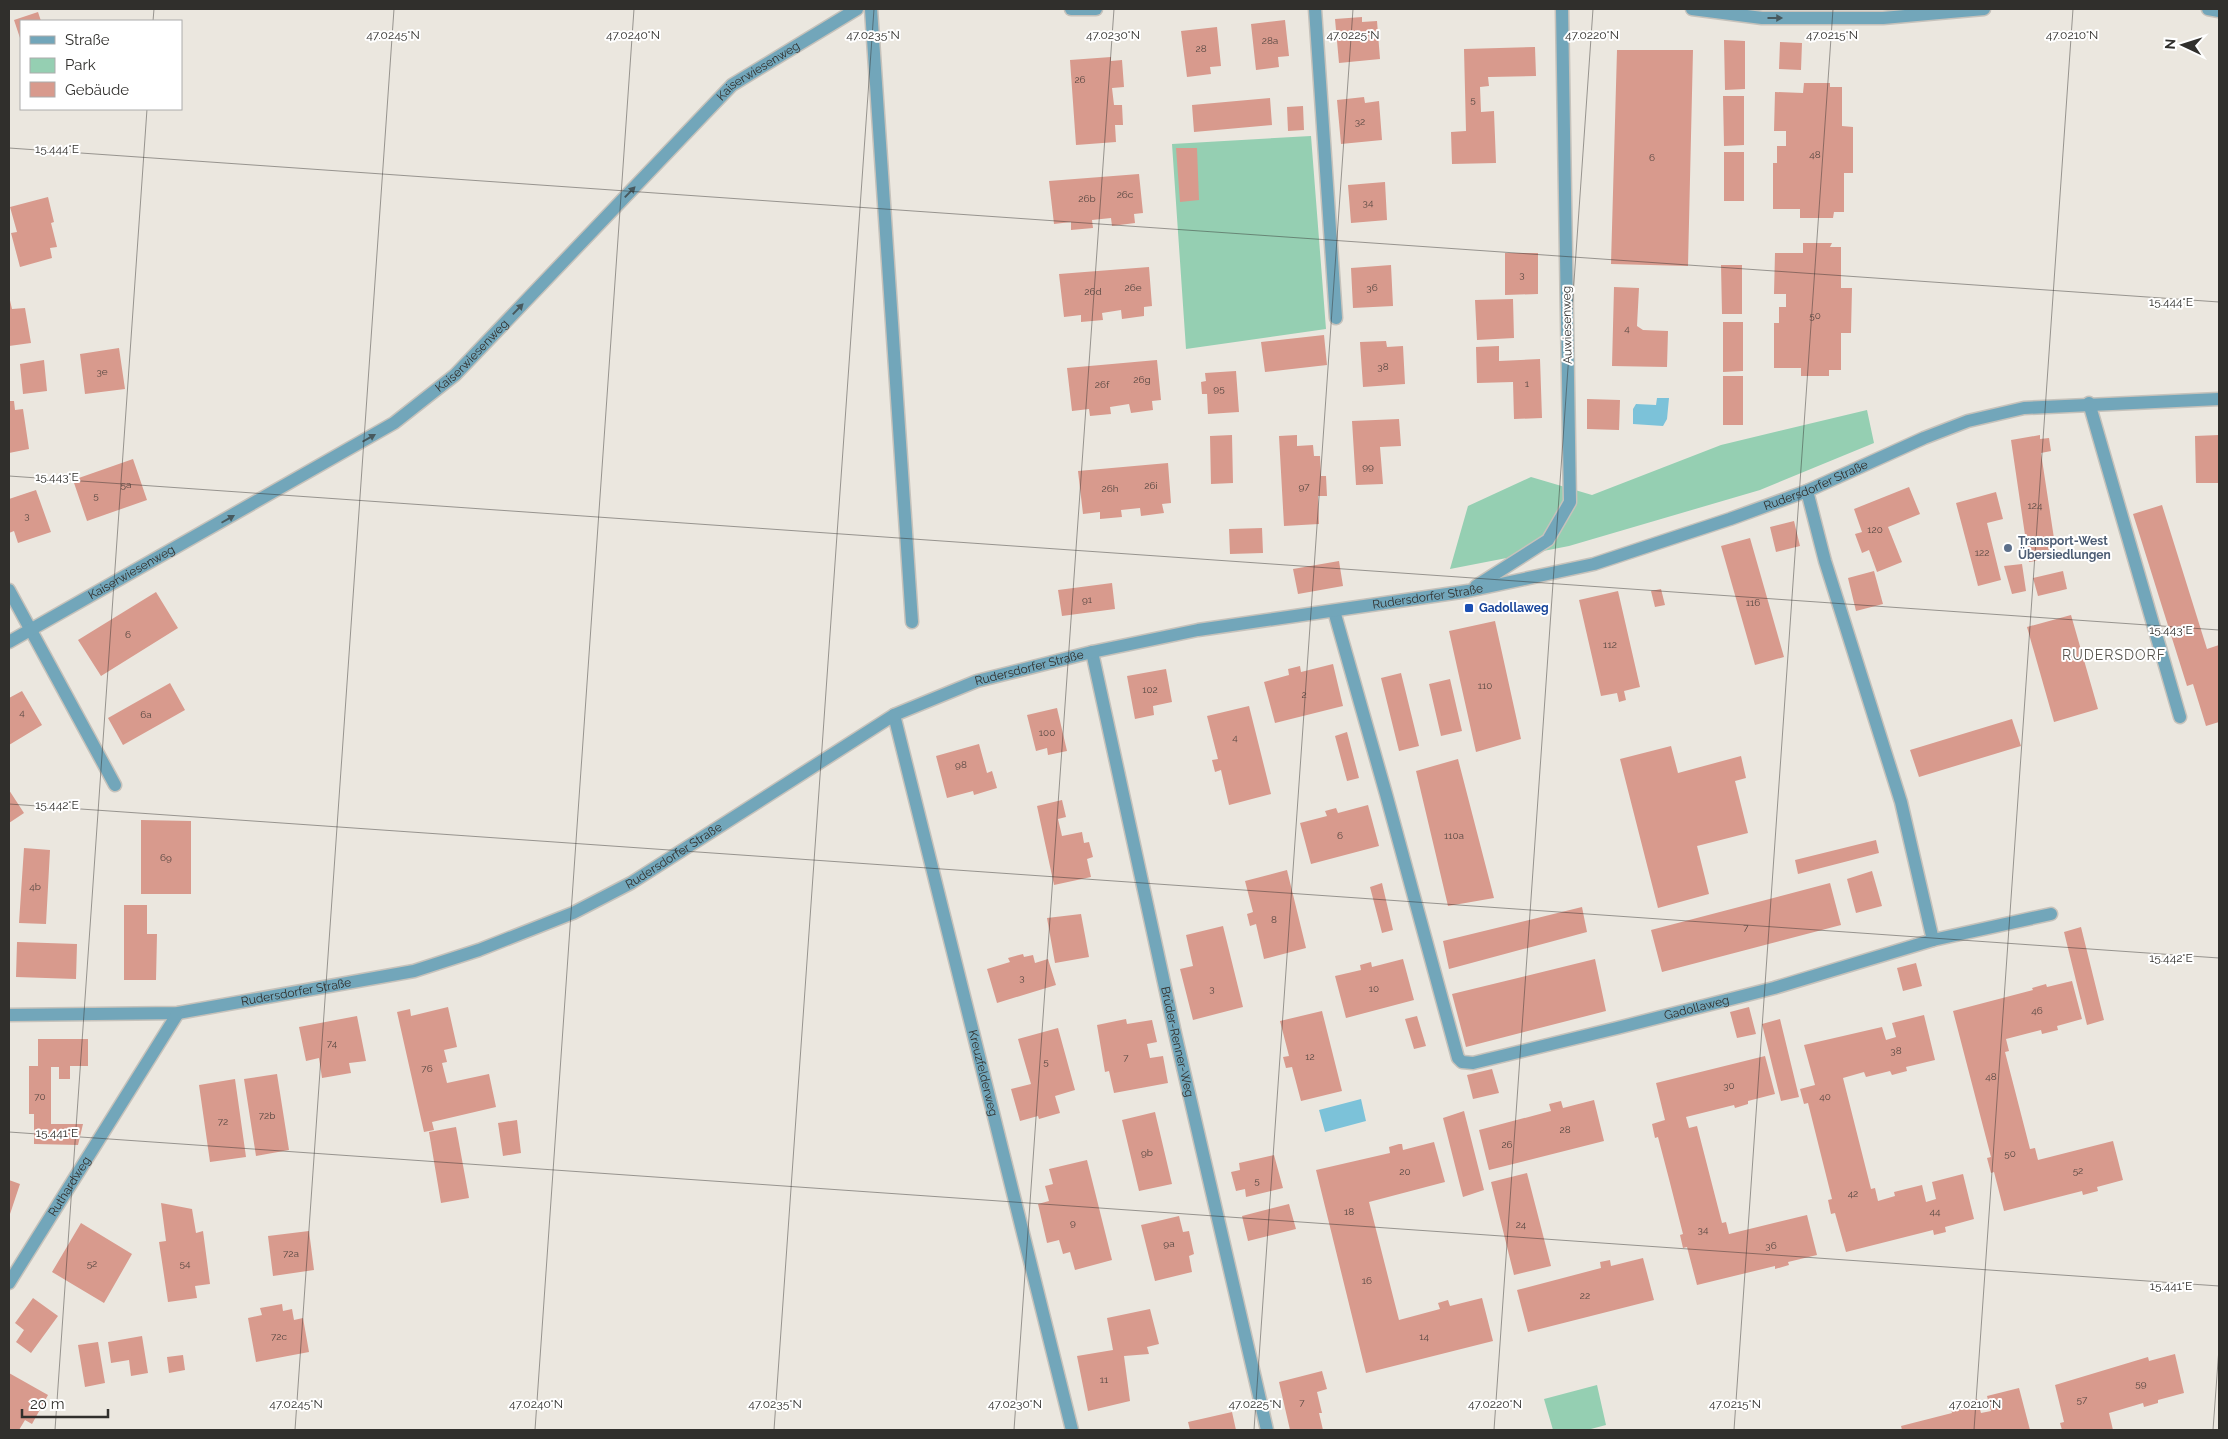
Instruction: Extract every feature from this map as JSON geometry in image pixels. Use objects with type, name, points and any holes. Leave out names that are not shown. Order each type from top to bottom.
[{"type":"street","name":"Kaiserwiesenweg","points":[[9,642],[186,543],[402,417],[455,375],[732,85],[857,9]]},
{"type":"street","points":[[871,9],[912,622]]},
{"type":"street","points":[[1071,9],[1096,9]]},
{"type":"street","points":[[1315,9],[1336,318]]},
{"type":"street","name":"Auwiesenweg","points":[[1468,591],[1548,540],[1570,502],[1562,9]]},
{"type":"street","points":[[1692,9],[1762,18],[1984,9]]},
{"type":"street","points":[[2208,9],[2219,11]]},
{"type":"street","name":"Rudersdorfer Straße","points":[[9,1014],[178,1013],[414,971],[479,950],[573,913],[631,883],[894,715],[977,681],[1092,652],[1198,630],[1468,591],[1594,564],[1730,519],[1807,491],[1924,438],[1968,421],[2024,408],[2089,403],[2219,399]]},
{"type":"street","points":[[2089,403],[2180,717]]},
{"type":"street","points":[[1807,491],[1825,562],[1902,802],[1933,940],[2051,914]]},
{"type":"street","points":[[9,590],[115,785]]},
{"type":"street","name":"Gadollaweg","points":[[1334,611],[1389,803],[1456,1055],[1462,1062],[1473,1063],[1774,988],[1933,940]]},
{"type":"street","name":"Brüder-Renner-Weg","points":[[1092,652],[1175,1033],[1267,1430]]},
{"type":"street","name":"Kreuzfelderweg","points":[[894,715],[1072,1430]]},
{"type":"street","name":"Ruthardweg","points":[[9,1283],[178,1013]]},
{"type":"green space","points":[[1311,136],[1326,329],[1186,349],[1172,144]]},
{"type":"green space","points":[[1867,410],[1874,443],[1760,490],[1569,546],[1450,569],[1468,506],[1531,477],[1592,495],[1721,445]]},
{"type":"green space","points":[[1597,1385],[1606,1425],[1587,1430],[1553,1430],[1544,1399]]},
{"type":"water","points":[[1657,398],[1669,398],[1667,419],[1663,426],[1633,424],[1633,409],[1636,404],[1656,405]]},
{"type":"water","points":[[1361,1099],[1366,1121],[1325,1132],[1319,1110]]},
{"type":"building","points":[[38,12],[41,20],[20,20],[20,38],[14,20]]},
{"type":"building","points":[[1362,17],[1362,22],[1377,21],[1380,59],[1339,63],[1335,19]]},
{"type":"building","points":[[1285,20],[1289,56],[1278,57],[1279,67],[1256,70],[1251,24]]},
{"type":"building","points":[[1217,27],[1221,66],[1210,67],[1211,74],[1187,77],[1181,31]]},
{"type":"building","points":[[1724,40],[1745,41],[1745,89],[1725,90]]},
{"type":"building","points":[[1780,42],[1802,43],[1801,70],[1779,69]]},
{"type":"building","points":[[1535,47],[1536,76],[1488,77],[1489,86],[1480,87],[1481,112],[1494,111],[1496,163],[1452,164],[1451,132],[1466,131],[1464,49]]},
{"type":"building","points":[[1617,50],[1693,50],[1688,266],[1611,264]]},
{"type":"building","points":[[1111,57],[1111,61],[1122,60],[1124,87],[1112,88],[1114,105],[1122,105],[1123,125],[1115,125],[1116,142],[1076,145],[1070,60]]},
{"type":"building","points":[[1804,83],[1830,83],[1830,87],[1842,87],[1842,126],[1853,127],[1853,173],[1844,173],[1844,212],[1834,212],[1833,218],[1800,218],[1800,209],[1773,209],[1773,163],[1777,163],[1777,146],[1786,146],[1786,131],[1774,131],[1775,92],[1803,93]]},
{"type":"building","points":[[1723,96],[1744,96],[1744,145],[1724,146]]},
{"type":"building","points":[[1364,97],[1365,103],[1379,101],[1382,140],[1341,144],[1337,100]]},
{"type":"building","points":[[1270,98],[1272,125],[1194,132],[1192,105]]},
{"type":"building","points":[[1303,106],[1304,130],[1288,131],[1287,107]]},
{"type":"building","points":[[1176,148],[1197,148],[1199,200],[1180,202]]},
{"type":"building","points":[[1724,152],[1744,152],[1744,201],[1724,201]]},
{"type":"building","points":[[1139,174],[1143,213],[1134,214],[1135,223],[1112,226],[1111,218],[1092,220],[1093,228],[1071,230],[1071,222],[1054,224],[1049,181]]},
{"type":"building","points":[[1385,182],[1387,220],[1351,223],[1348,185]]},
{"type":"building","points":[[48,197],[54,222],[51,223],[57,247],[50,248],[52,258],[20,267],[11,233],[17,232],[10,207]]},
{"type":"building","points":[[1803,243],[1832,243],[1830,247],[1841,247],[1841,288],[1852,288],[1851,333],[1841,333],[1841,370],[1829,370],[1829,376],[1801,376],[1801,368],[1774,368],[1774,323],[1779,323],[1779,307],[1786,307],[1786,294],[1774,294],[1775,253],[1803,253]]},
{"type":"building","points":[[1505,253],[1538,253],[1538,294],[1505,295]]},
{"type":"building","points":[[1391,265],[1393,306],[1353,308],[1351,268]]},
{"type":"building","points":[[1721,265],[1742,265],[1742,314],[1722,314]]},
{"type":"building","points":[[1149,267],[1152,306],[1144,307],[1144,316],[1122,319],[1121,310],[1102,313],[1103,320],[1081,322],[1081,315],[1064,317],[1059,274]]},
{"type":"building","points":[[1614,287],[1639,288],[1637,326],[1643,330],[1668,331],[1667,367],[1612,366]]},
{"type":"building","points":[[9,296],[12,309],[25,308],[31,343],[9,346]]},
{"type":"building","points":[[1513,299],[1514,338],[1477,340],[1475,300]]},
{"type":"building","points":[[1723,322],[1743,322],[1743,371],[1723,372]]},
{"type":"building","points":[[1324,335],[1327,365],[1265,372],[1261,342]]},
{"type":"building","points":[[1386,341],[1387,347],[1403,346],[1405,384],[1363,387],[1360,342]]},
{"type":"building","points":[[1499,346],[1499,361],[1540,359],[1542,418],[1514,419],[1513,382],[1477,383],[1476,347]]},
{"type":"building","points":[[119,348],[125,389],[85,394],[80,354]]},
{"type":"building","points":[[44,360],[47,391],[23,394],[20,364]]},
{"type":"building","points":[[1157,360],[1161,400],[1152,401],[1153,410],[1131,413],[1129,404],[1110,407],[1111,414],[1090,416],[1089,409],[1072,411],[1067,368]]},
{"type":"building","points":[[1236,371],[1239,412],[1208,414],[1207,394],[1202,394],[1201,382],[1206,381],[1205,373]]},
{"type":"building","points":[[1723,376],[1743,376],[1743,425],[1723,425]]},
{"type":"building","points":[[1587,399],[1620,400],[1619,430],[1587,429]]},
{"type":"building","points":[[9,401],[14,401],[15,410],[23,409],[29,449],[9,453]]},
{"type":"building","points":[[1399,419],[1401,446],[1380,447],[1383,484],[1356,485],[1352,421]]},
{"type":"building","points":[[1232,435],[1233,483],[1211,484],[1210,436]]},
{"type":"building","points":[[1297,435],[1297,446],[1313,445],[1314,456],[1320,456],[1321,476],[1326,476],[1327,496],[1318,496],[1319,524],[1284,526],[1279,436]]},
{"type":"building","points":[[2040,435],[2040,439],[2049,438],[2051,451],[2041,453],[2057,558],[2029,562],[2011,440]]},
{"type":"building","points":[[2219,435],[2219,483],[2196,483],[2195,436]]},
{"type":"building","points":[[133,459],[147,500],[87,521],[73,480]]},
{"type":"building","points":[[1168,463],[1171,503],[1162,504],[1164,513],[1141,516],[1140,508],[1121,510],[1122,517],[1100,519],[1100,512],[1083,514],[1078,471]]},
{"type":"building","points":[[1909,487],[1920,514],[1888,527],[1902,562],[1877,572],[1869,550],[1862,553],[1855,534],[1862,532],[1854,509]]},
{"type":"building","points":[[36,490],[51,532],[18,543],[14,531],[9,533],[9,499]]},
{"type":"building","points":[[1996,492],[2003,519],[1987,523],[2001,580],[1978,586],[1956,503]]},
{"type":"building","points":[[2162,505],[2207,649],[2219,645],[2219,722],[2206,726],[2193,684],[2187,686],[2133,514]]},
{"type":"building","points":[[1794,521],[1800,546],[1776,552],[1770,527]]},
{"type":"building","points":[[1262,528],[1263,553],[1230,554],[1229,529]]},
{"type":"building","points":[[1750,538],[1784,657],[1755,665],[1721,546]]},
{"type":"building","points":[[1339,561],[1343,586],[1298,594],[1293,569]]},
{"type":"building","points":[[2022,564],[2026,591],[2012,594],[2004,566]]},
{"type":"building","points":[[1874,571],[1883,604],[1856,611],[1848,578]]},
{"type":"building","points":[[2063,571],[2067,589],[2038,596],[2033,578]]},
{"type":"building","points":[[1112,583],[1115,609],[1062,616],[1058,590]]},
{"type":"building","points":[[1661,589],[1665,605],[1655,607],[1651,591]]},
{"type":"building","points":[[1618,591],[1640,687],[1624,691],[1626,700],[1619,702],[1617,693],[1601,696],[1579,600]]},
{"type":"building","points":[[156,592],[178,628],[101,676],[78,640]]},
{"type":"building","points":[[2071,615],[2098,709],[2054,722],[2027,627]]},
{"type":"building","points":[[1495,621],[1521,739],[1476,752],[1449,631]]},
{"type":"building","points":[[1333,664],[1343,706],[1275,723],[1264,682],[1289,675],[1288,669],[1300,666],[1301,672]]},
{"type":"building","points":[[1166,669],[1172,702],[1153,706],[1154,715],[1135,719],[1127,676]]},
{"type":"building","points":[[1401,673],[1419,746],[1399,751],[1381,678]]},
{"type":"building","points":[[1450,679],[1462,731],[1441,736],[1429,684]]},
{"type":"building","points":[[170,683],[185,710],[123,745],[108,718]]},
{"type":"building","points":[[22,691],[42,725],[9,745],[9,698]]},
{"type":"building","points":[[1249,706],[1271,794],[1229,805],[1221,770],[1215,772],[1212,760],[1218,759],[1207,716]]},
{"type":"building","points":[[1057,708],[1067,751],[1048,755],[1047,748],[1036,751],[1027,715]]},
{"type":"building","points":[[2012,719],[2021,746],[1919,777],[1910,750]]},
{"type":"building","points":[[1347,732],[1359,778],[1347,781],[1335,736]]},
{"type":"building","points":[[979,744],[987,773],[992,771],[997,788],[974,795],[973,791],[947,798],[936,756]]},
{"type":"building","points":[[1671,746],[1678,773],[1741,756],[1746,778],[1735,781],[1748,833],[1697,846],[1709,894],[1658,908],[1620,759]]},
{"type":"building","points":[[1458,759],[1494,898],[1448,906],[1416,771]]},
{"type":"building","points":[[9,790],[24,813],[9,823]]},
{"type":"building","points":[[1062,800],[1066,817],[1058,819],[1062,836],[1082,832],[1084,843],[1089,842],[1093,857],[1087,859],[1091,877],[1054,885],[1037,806]]},
{"type":"building","points":[[1368,805],[1379,846],[1311,864],[1300,823],[1327,816],[1325,811],[1336,808],[1338,813]]},
{"type":"building","points":[[141,820],[191,821],[191,894],[141,894]]},
{"type":"building","points":[[1876,840],[1879,853],[1798,874],[1795,860]]},
{"type":"building","points":[[24,848],[50,850],[46,924],[19,923]]},
{"type":"building","points":[[1287,870],[1306,948],[1264,959],[1256,924],[1250,926],[1247,914],[1253,912],[1245,881]]},
{"type":"building","points":[[1872,871],[1882,906],[1856,913],[1847,879]]},
{"type":"building","points":[[1382,883],[1393,930],[1382,933],[1370,887]]},
{"type":"building","points":[[1830,883],[1841,925],[1662,972],[1651,930]]},
{"type":"building","points":[[124,905],[147,905],[147,934],[157,934],[156,980],[124,980]]},
{"type":"building","points":[[1582,907],[1587,932],[1449,969],[1443,941]]},
{"type":"building","points":[[1081,914],[1089,957],[1055,963],[1047,918]]},
{"type":"building","points":[[1223,926],[1243,1007],[1193,1020],[1180,969],[1193,966],[1186,935]]},
{"type":"building","points":[[2081,927],[2104,1020],[2087,1025],[2064,932]]},
{"type":"building","points":[[17,942],[77,944],[76,979],[16,977]]},
{"type":"building","points":[[1023,954],[1024,957],[1033,955],[1035,963],[1048,959],[1056,985],[997,1003],[987,969],[1010,962],[1008,958]]},
{"type":"building","points":[[1403,959],[1414,1000],[1346,1018],[1335,976],[1361,970],[1360,965],[1371,962],[1372,967]]},
{"type":"building","points":[[1595,959],[1606,1011],[1466,1047],[1452,994]]},
{"type":"building","points":[[1916,963],[1922,986],[1903,991],[1897,968]]},
{"type":"building","points":[[2072,981],[2082,1019],[2057,1026],[2058,1030],[2042,1034],[2041,1030],[2006,1039],[2009,1051],[2005,1052],[2030,1149],[2035,1148],[2038,1160],[2113,1141],[2123,1180],[2097,1187],[2098,1191],[2083,1195],[2082,1191],[2004,1211],[1994,1172],[1991,1173],[1987,1158],[1991,1157],[1953,1011],[2033,990],[2032,988],[2046,984],[2047,987]]},
{"type":"building","points":[[448,1007],[457,1047],[444,1050],[447,1062],[442,1063],[447,1083],[489,1074],[496,1107],[432,1122],[434,1130],[424,1132],[397,1012],[410,1009],[411,1016]]},
{"type":"building","points":[[1749,1007],[1756,1034],[1737,1038],[1730,1012]]},
{"type":"building","points":[[1322,1011],[1342,1091],[1301,1101],[1292,1067],[1286,1068],[1283,1057],[1289,1056],[1280,1021]]},
{"type":"building","points":[[1924,1015],[1935,1060],[1906,1067],[1907,1071],[1892,1075],[1890,1071],[1866,1077],[1864,1072],[1843,1078],[1871,1189],[1875,1188],[1878,1201],[1895,1196],[1894,1192],[1922,1185],[1926,1202],[1936,1199],[1932,1182],[1963,1174],[1974,1219],[1945,1227],[1946,1232],[1934,1235],[1933,1230],[1846,1252],[1835,1213],[1831,1214],[1828,1200],[1832,1199],[1808,1103],[1804,1104],[1800,1089],[1815,1085],[1804,1045],[1882,1027],[1886,1040],[1896,1037],[1892,1023]]},
{"type":"building","points":[[357,1016],[366,1061],[349,1063],[351,1073],[322,1078],[319,1058],[306,1061],[299,1027]]},
{"type":"building","points":[[1417,1016],[1426,1046],[1414,1049],[1405,1019]]},
{"type":"building","points":[[1126,1019],[1127,1024],[1152,1020],[1157,1042],[1147,1044],[1150,1058],[1163,1056],[1168,1083],[1114,1093],[1109,1071],[1105,1072],[1097,1025]]},
{"type":"building","points":[[1780,1019],[1799,1097],[1781,1101],[1762,1024]]},
{"type":"building","points":[[1058,1028],[1075,1090],[1055,1096],[1060,1113],[1039,1119],[1038,1116],[1020,1121],[1011,1089],[1031,1084],[1018,1039]]},
{"type":"building","points":[[38,1039],[88,1039],[88,1066],[70,1066],[70,1079],[59,1079],[59,1067],[51,1067],[51,1124],[83,1124],[78,1145],[34,1144],[34,1114],[29,1114],[29,1066],[38,1066]]},
{"type":"building","points":[[1765,1056],[1775,1094],[1748,1101],[1748,1104],[1735,1108],[1734,1105],[1686,1117],[1689,1128],[1697,1126],[1722,1223],[1726,1222],[1729,1234],[1807,1215],[1817,1255],[1788,1262],[1789,1265],[1775,1269],[1775,1266],[1697,1285],[1687,1247],[1683,1248],[1680,1235],[1683,1234],[1658,1137],[1655,1138],[1652,1124],[1665,1120],[1656,1083]]},
{"type":"building","points":[[1492,1069],[1499,1093],[1473,1099],[1467,1075]]},
{"type":"building","points":[[277,1074],[289,1150],[256,1156],[244,1079]]},
{"type":"building","points":[[235,1079],[246,1157],[210,1162],[199,1085]]},
{"type":"building","points":[[1594,1100],[1604,1141],[1489,1170],[1479,1130],[1551,1111],[1549,1104],[1561,1101],[1563,1108]]},
{"type":"building","points":[[1464,1111],[1484,1190],[1463,1197],[1443,1118]]},
{"type":"building","points":[[1155,1112],[1172,1184],[1139,1191],[1122,1120]]},
{"type":"building","points":[[517,1120],[521,1153],[503,1156],[498,1123]]},
{"type":"building","points":[[456,1127],[469,1198],[441,1203],[429,1132]]},
{"type":"building","points":[[1434,1142],[1445,1182],[1369,1202],[1399,1320],[1440,1309],[1438,1303],[1448,1300],[1450,1306],[1482,1298],[1493,1341],[1366,1373],[1316,1170],[1390,1153],[1389,1147],[1399,1144],[1402,1144],[1403,1150]]},
{"type":"building","points":[[1274,1155],[1283,1188],[1246,1197],[1245,1189],[1236,1191],[1231,1172],[1240,1170],[1239,1163]]},
{"type":"building","points":[[1087,1160],[1112,1260],[1075,1270],[1070,1252],[1063,1254],[1059,1240],[1047,1243],[1038,1204],[1049,1201],[1045,1186],[1053,1184],[1049,1169]]},
{"type":"building","points":[[1527,1173],[1551,1266],[1514,1275],[1491,1182]]},
{"type":"building","points":[[9,1180],[20,1184],[9,1217]]},
{"type":"building","points":[[161,1203],[192,1209],[196,1233],[203,1231],[210,1284],[195,1286],[197,1298],[168,1302],[159,1242],[166,1241]]},
{"type":"building","points":[[1289,1204],[1296,1229],[1248,1241],[1242,1216]]},
{"type":"building","points":[[1179,1216],[1183,1232],[1189,1231],[1194,1254],[1189,1256],[1192,1272],[1155,1281],[1141,1225]]},
{"type":"building","points":[[81,1223],[132,1254],[104,1303],[52,1272]]},
{"type":"building","points":[[309,1231],[314,1270],[273,1276],[268,1236]]},
{"type":"building","points":[[1643,1258],[1654,1300],[1528,1332],[1517,1290],[1601,1268],[1600,1262],[1610,1260],[1611,1266]]},
{"type":"building","points":[[33,1298],[58,1316],[31,1353],[16,1342],[24,1330],[15,1323]]},
{"type":"building","points":[[282,1304],[283,1311],[292,1309],[294,1320],[303,1318],[309,1352],[256,1362],[248,1318],[262,1315],[260,1308]]},
{"type":"building","points":[[1150,1309],[1159,1344],[1147,1347],[1149,1354],[1124,1356],[1130,1401],[1088,1411],[1077,1356],[1113,1350],[1107,1318]]},
{"type":"building","points":[[142,1336],[148,1373],[131,1376],[129,1360],[111,1363],[108,1342]]},
{"type":"building","points":[[98,1342],[105,1383],[85,1387],[78,1345]]},
{"type":"building","points":[[2175,1354],[2184,1393],[2158,1400],[2158,1403],[2144,1407],[2143,1403],[2109,1413],[2113,1430],[2062,1430],[2060,1423],[2064,1422],[2055,1385],[2148,1357],[2149,1361]]},
{"type":"building","points":[[183,1355],[185,1370],[169,1373],[167,1357]]},
{"type":"building","points":[[1322,1371],[1327,1389],[1317,1392],[1322,1413],[1319,1413],[1323,1430],[1290,1430],[1279,1382]]},
{"type":"building","points":[[9,1373],[48,1395],[32,1424],[25,1420],[19,1430],[9,1430]]},
{"type":"building","points":[[2019,1388],[2030,1430],[1902,1430],[1901,1426],[1952,1413],[1950,1406],[1977,1399],[1981,1413],[1991,1411],[1987,1396]]},
{"type":"building","points":[[1232,1412],[1236,1430],[1190,1430],[1188,1422]]},
{"type":"place","name":"Transport-West Übersiedlungen","points":[[2008,548]]},
{"type":"place","name":"Gadollaweg","points":[[1469,608]]},
{"type":"district","name":"RUDERSDORF","points":[[2114,655]]}]
